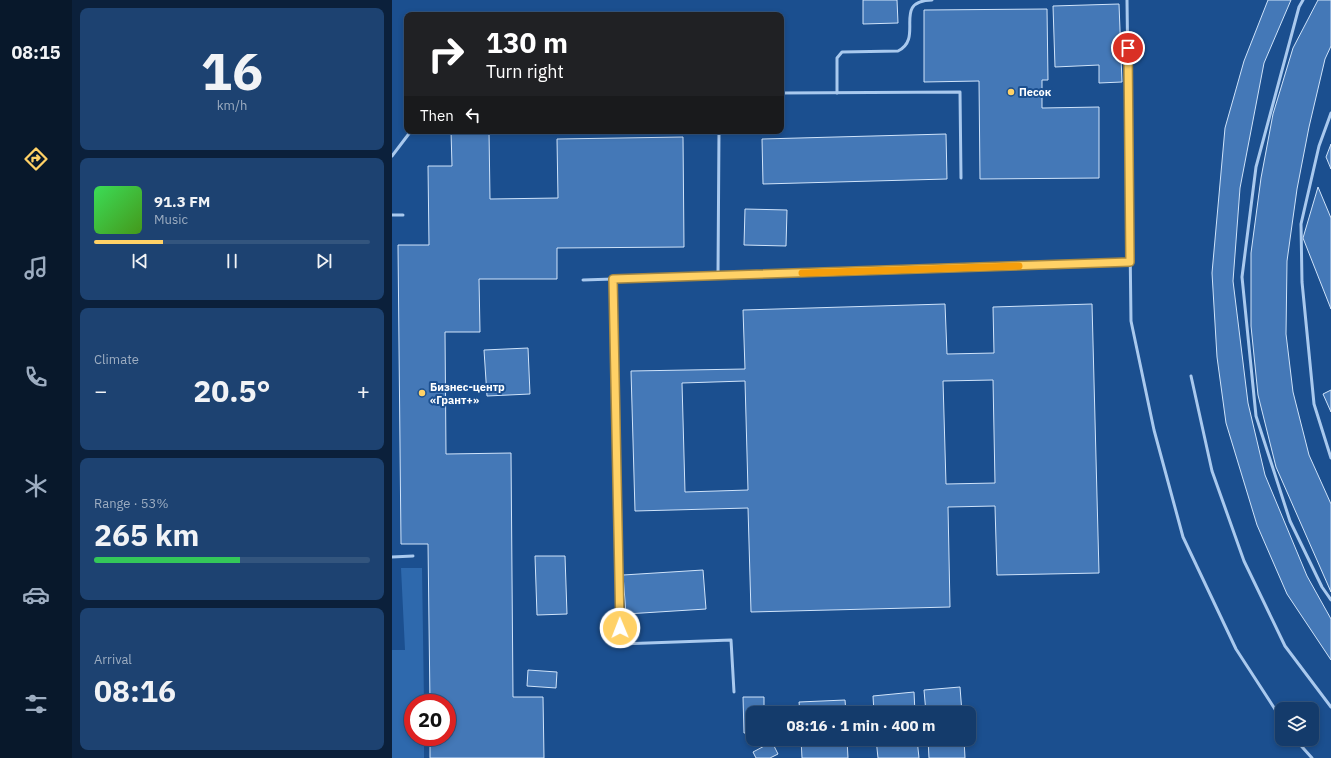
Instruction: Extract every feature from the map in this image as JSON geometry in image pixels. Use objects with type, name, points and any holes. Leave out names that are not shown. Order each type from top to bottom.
[{"type":"lane","points":[[837,93],[837,58],[842,52],[898,52],[906,48],[910,41],[910,12],[914,4],[924,0],[932,0]]},
{"type":"lane","points":[[1127,0],[1131,321],[1154,430],[1183,537],[1236,648],[1275,709]]},
{"type":"lane","points":[[1303,0],[1299,6],[1256,167],[1242,277],[1256,416],[1290,521],[1322,587],[1331,600]]},
{"type":"lane","points":[[784,93],[960,92],[961,178]]},
{"type":"lane","points":[[1331,112],[1319,146],[1301,224],[1302,282],[1314,404],[1331,458]]},
{"type":"lane","points":[[392,156],[409,134]]},
{"type":"lane","points":[[718,275],[719,134]]},
{"type":"lane","points":[[392,215],[403,215]]},
{"type":"lane","points":[[583,280],[1130,262]]},
{"type":"lane","points":[[613,279],[620,644],[731,640],[734,692]]},
{"type":"lane","points":[[1191,376],[1212,471],[1244,561],[1285,646],[1331,707]]},
{"type":"lane","points":[[392,557],[413,556]]},
{"type":"lane","points":[[1301,746],[1312,758]]},
{"type":"shaded area","points":[[401,568],[422,568],[424,694],[404,694],[404,746],[424,746],[424,758],[392,758],[392,650],[405,650]]},
{"type":"building","points":[[863,0],[897,0],[898,23],[863,24]]},
{"type":"building","points":[[1268,0],[1291,0],[1264,63],[1240,188],[1233,281],[1248,403],[1265,475],[1307,576],[1331,619],[1331,660],[1287,594],[1257,525],[1226,423],[1217,357],[1212,273],[1225,128],[1244,61]]},
{"type":"building","points":[[1318,0],[1331,0],[1331,46],[1325,59],[1309,127],[1297,189],[1287,261],[1286,334],[1293,392],[1309,455],[1331,504],[1331,592],[1276,467],[1258,395],[1251,326],[1251,253],[1261,178],[1273,114],[1293,48]]},
{"type":"building","points":[[1119,4],[1122,82],[1099,83],[1099,65],[1055,67],[1053,6]]},
{"type":"building","name":"Песок","points":[[1047,9],[1048,80],[1042,80],[1042,108],[1099,107],[1099,178],[980,179],[979,81],[924,82],[924,10]]},
{"type":"building","name":"Бизнес-центр «Грант+»","points":[[451,134],[489,134],[490,199],[558,198],[557,139],[683,137],[684,247],[557,248],[557,279],[479,279],[480,332],[445,332],[446,454],[511,453],[513,697],[543,697],[544,758],[430,758],[430,746],[456,746],[456,694],[430,694],[428,544],[401,544],[398,245],[429,245],[428,166],[452,166]]},
{"type":"building","points":[[946,134],[947,179],[763,184],[762,139]]},
{"type":"building","points":[[1331,144],[1331,169],[1326,157]]},
{"type":"building","points":[[1318,187],[1331,218],[1331,309],[1303,238]]},
{"type":"building","points":[[745,209],[787,210],[786,246],[744,245]]},
{"type":"building","points":[[945,304],[947,354],[994,353],[993,307],[1092,304],[1099,573],[997,575],[995,506],[948,507],[950,607],[751,612],[748,508],[635,511],[631,371],[745,369],[743,310]],"holes":[[[993,380],[995,483],[946,484],[943,381]],[[745,381],[748,490],[685,492],[682,383]]]},
{"type":"building","points":[[528,348],[530,394],[487,396],[484,350]]},
{"type":"building","points":[[1331,390],[1331,412],[1323,394]]},
{"type":"building","points":[[535,556],[565,556],[567,614],[537,615]]},
{"type":"building","points":[[703,570],[706,609],[626,614],[623,575]]},
{"type":"building","points":[[528,670],[557,672],[556,688],[527,686]]},
{"type":"building","points":[[960,687],[961,706],[925,706],[924,690]]},
{"type":"building","points":[[914,692],[915,706],[874,706],[873,696]]},
{"type":"building","points":[[743,697],[764,697],[764,706],[746,706],[746,733],[744,733]]},
{"type":"building","points":[[845,700],[845,706],[799,706],[799,702]]},
{"type":"building","points":[[764,746],[774,746],[778,754],[770,758],[756,758],[753,752]]},
{"type":"building","points":[[801,746],[847,746],[848,758],[802,758]]},
{"type":"building","points":[[877,746],[918,746],[919,758],[878,758]]},
{"type":"building","points":[[928,746],[964,746],[965,758],[929,758]]},
{"type":"slow traffic","points":[[802,273],[1019,266]]},
{"type":"place","name":"Песок","points":[[1011,92]]},
{"type":"place","name":"Бизнес-центр «Грант+»","points":[[422,393]]},
{"type":"route","points":[[620,628],[613,279],[1130,262],[1128,48]]}]
